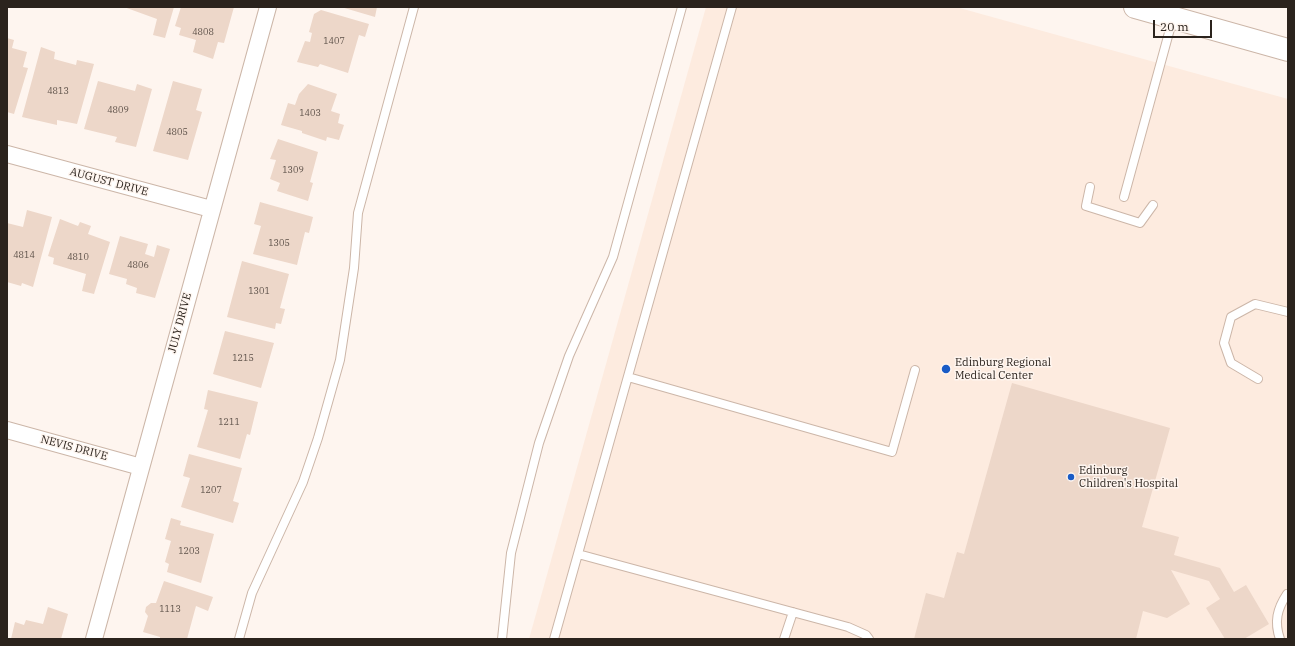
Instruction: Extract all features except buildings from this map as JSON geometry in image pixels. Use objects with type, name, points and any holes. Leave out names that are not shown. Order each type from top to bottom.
[{"type":"main road","points":[[1135,7],[1288,50]]},
{"type":"street","name":"JULY DRIVE","points":[[94,639],[211,209],[268,7]]},
{"type":"street","name":"AUGUST DRIVE","points":[[7,154],[211,209]]},
{"type":"street","name":"NEVIS DRIVE","points":[[7,430],[141,467]]},
{"type":"lane","points":[[238,639],[252,593],[303,482],[318,438],[338,367],[354,268],[358,213],[414,7]]},
{"type":"lane","points":[[502,639],[511,553],[539,443],[569,356],[613,257],[682,7]]},
{"type":"lane","points":[[554,639],[732,7]]},
{"type":"lane","points":[[1124,197],[1173,18]]},
{"type":"lane","points":[[1090,187],[1086,206],[1140,223],[1153,205]]},
{"type":"lane","points":[[1258,379],[1231,363],[1224,343],[1231,317],[1255,304],[1288,312]]},
{"type":"lane","points":[[628,377],[892,452],[915,370]]},
{"type":"lane","points":[[578,554],[848,627],[866,635],[869,639]]},
{"type":"lane","points":[[1280,639],[1276,626],[1280,603],[1287,594]]},
{"type":"lane","points":[[784,639],[792,612]]},
{"type":"shaded area","name":"Edinburg Regional Medical Center","points":[[706,7],[956,7],[1288,99],[1288,639],[529,639]]},
{"type":"place","name":"Edinburg Regional Medical Center","points":[[946,369]]},
{"type":"place","name":"Edinburg Children's Hospital","points":[[1071,477]]}]
